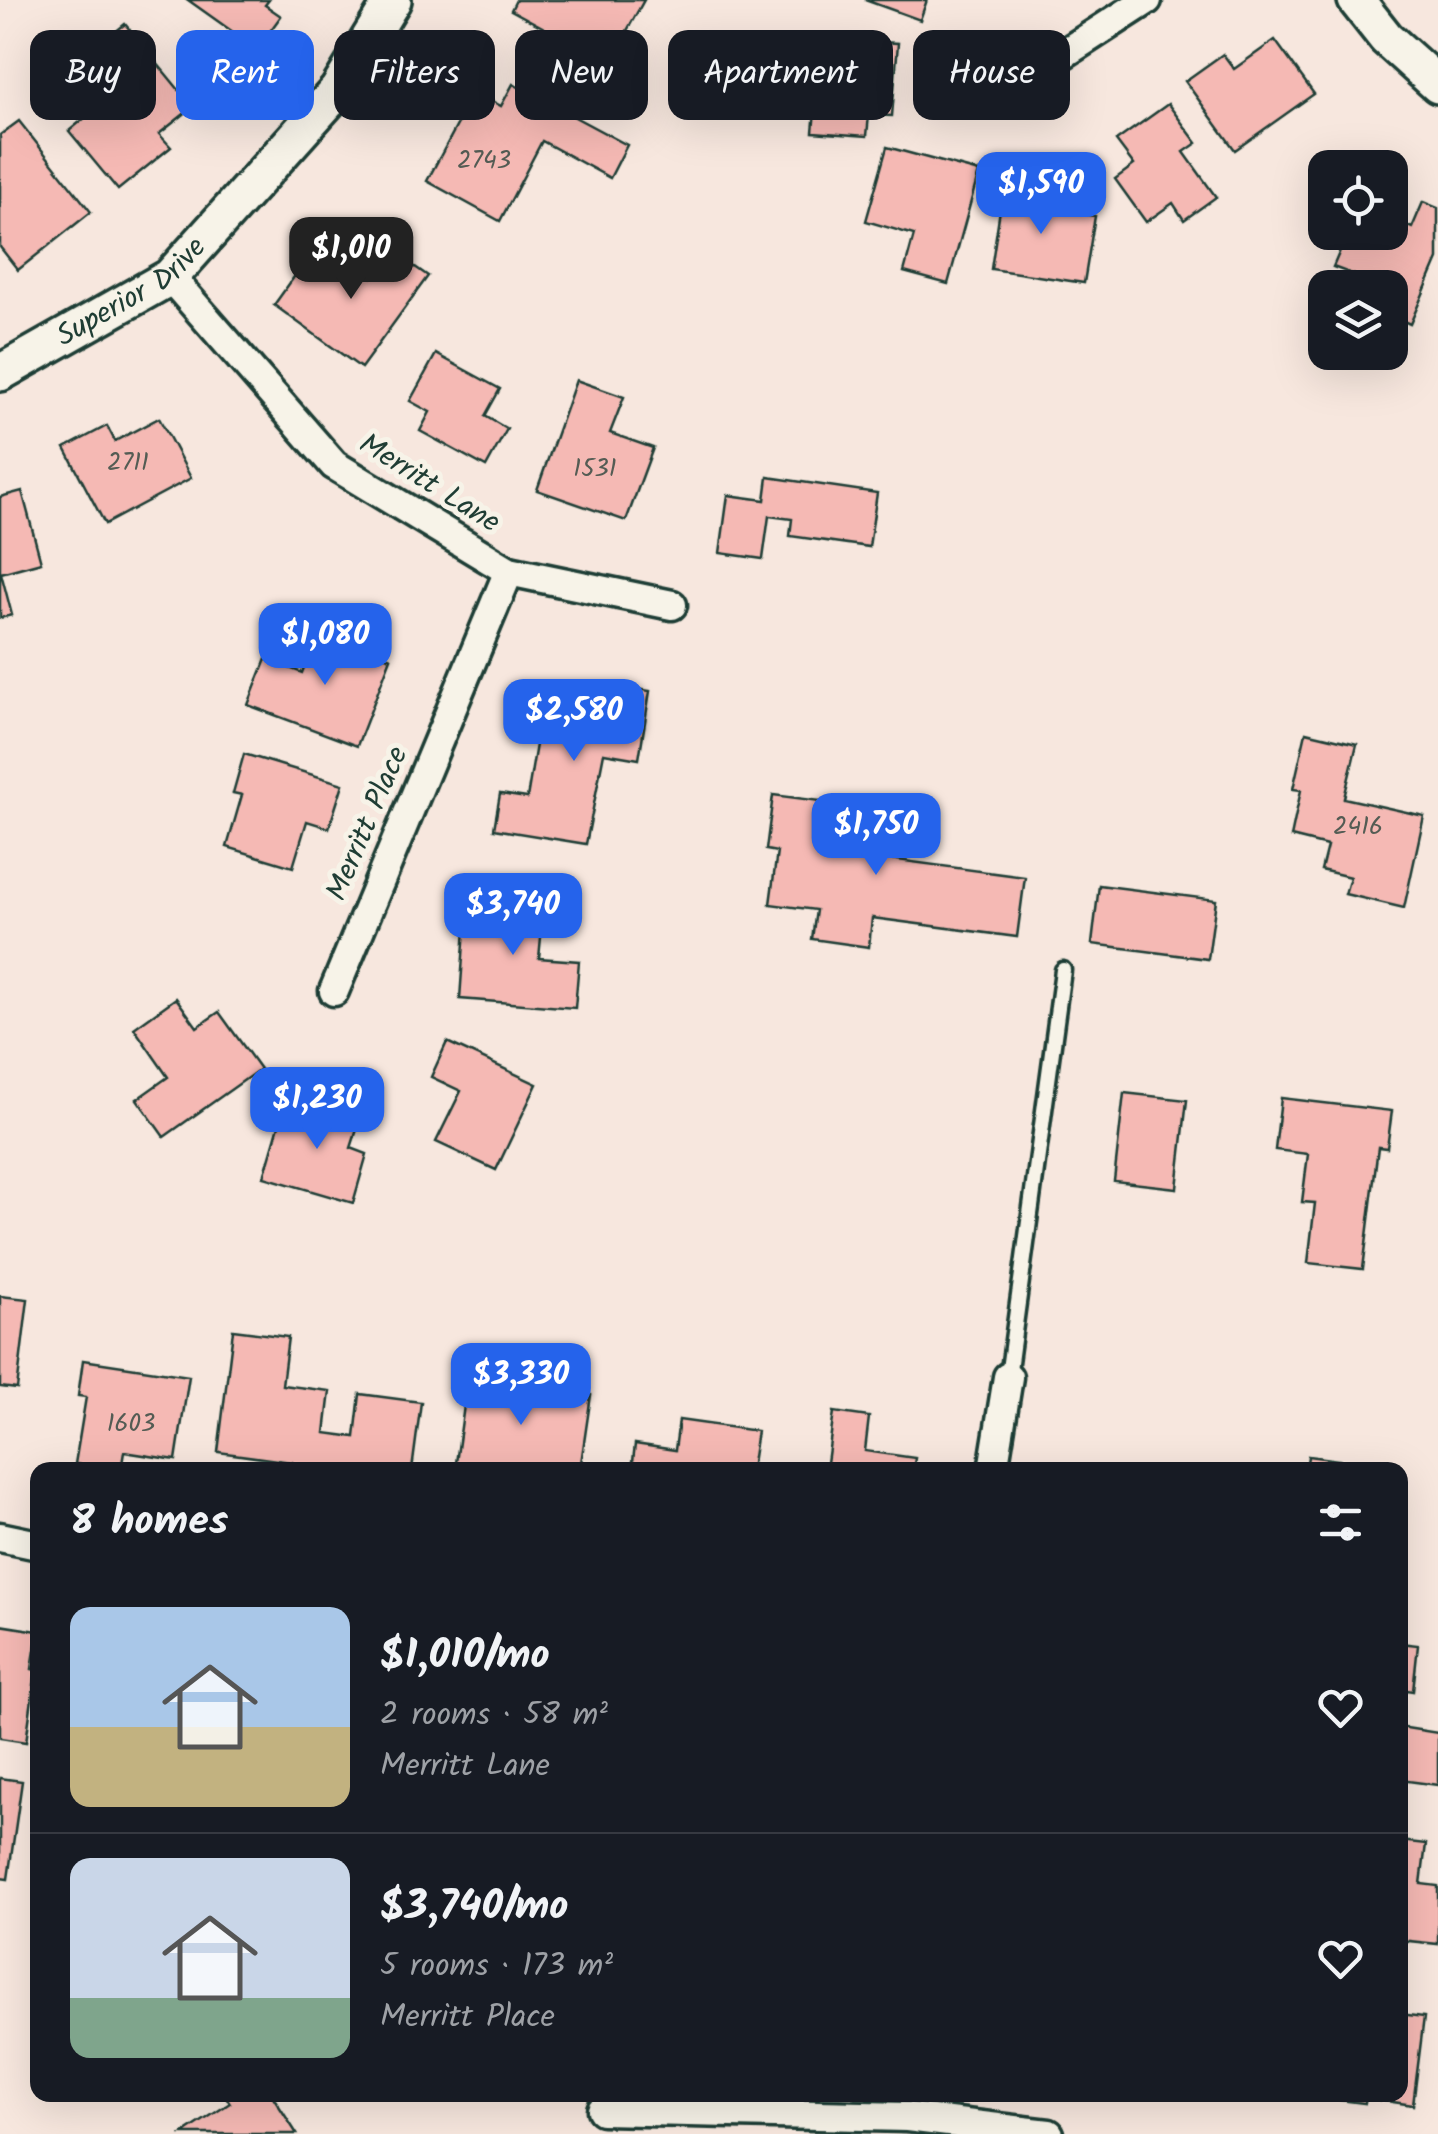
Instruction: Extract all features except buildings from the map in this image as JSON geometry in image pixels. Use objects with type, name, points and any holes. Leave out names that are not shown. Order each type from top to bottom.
[{"type":"street","name":"Superior Drive","points":[[0,373],[170,277],[338,90],[393,0]]},
{"type":"street","points":[[1070,50],[1147,0]]},
{"type":"street","points":[[1356,0],[1386,38],[1438,85]]},
{"type":"street","name":"Merritt Lane","points":[[170,277],[334,464],[509,572],[672,604]]},
{"type":"street","name":"Merritt Place","points":[[334,990],[509,572]]},
{"type":"street","points":[[994,1462],[1008,1377]]},
{"type":"street","points":[[0,1537],[30,1543]]},
{"type":"street","points":[[602,2110],[907,2115],[1049,2134]]},
{"type":"lane","points":[[1008,1377],[1062,970]]}]
